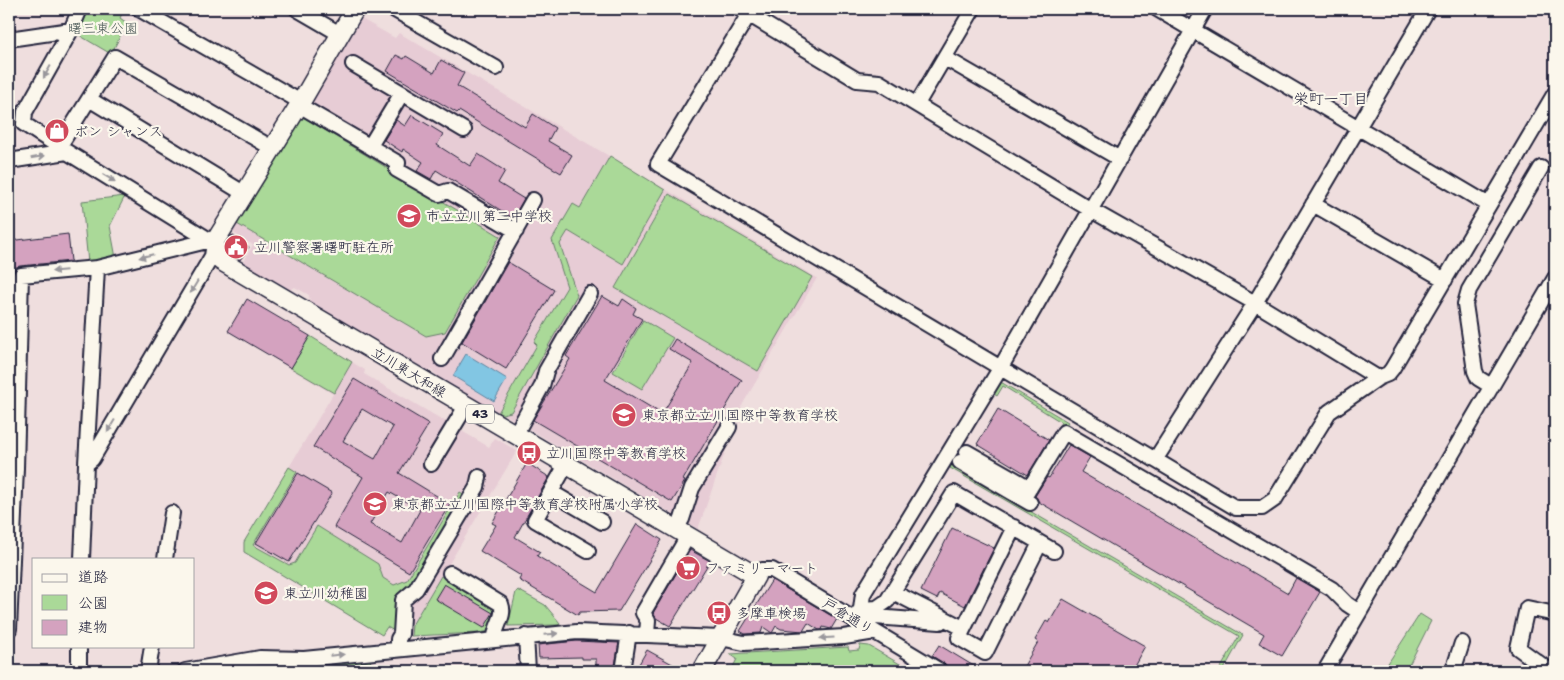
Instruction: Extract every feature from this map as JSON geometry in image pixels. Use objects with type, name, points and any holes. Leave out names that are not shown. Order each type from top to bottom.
[{"type":"main road","points":[[212,241],[245,194],[355,9]]},
{"type":"main road","name":"立川東大和線","points":[[212,241],[221,261],[756,576]]},
{"type":"main road","points":[[702,671],[756,576]]},
{"type":"street","points":[[80,9],[71,30],[25,112],[24,124],[212,241]]},
{"type":"street","points":[[139,9],[301,102],[304,108],[398,163],[397,170],[439,194],[448,191],[516,231]]},
{"type":"street","points":[[298,9],[340,34]]},
{"type":"street","points":[[393,9],[496,68]]},
{"type":"street","points":[[917,104],[973,9]]},
{"type":"street","points":[[1157,9],[1489,205]]},
{"type":"street","points":[[857,614],[863,594],[1001,367],[1205,9]]},
{"type":"street","points":[[1155,460],[1255,303],[1428,9]]},
{"type":"street","points":[[1378,378],[1255,303],[1091,210],[880,82],[857,80],[747,11],[658,164],[1236,508],[1262,508],[1275,499],[1329,412],[1378,378],[1388,374],[1392,369],[1555,93]]},
{"type":"street","points":[[9,39],[71,30]]},
{"type":"street","points":[[9,161],[63,149],[115,57],[272,148]]},
{"type":"street","points":[[945,58],[1120,159]]},
{"type":"street","points":[[354,64],[464,130]]},
{"type":"street","points":[[370,146],[402,93]]},
{"type":"street","points":[[89,100],[245,194]]},
{"type":"street","points":[[1492,386],[1478,378],[1475,371],[1465,304],[1466,296],[1541,168]]},
{"type":"street","points":[[442,359],[533,200]]},
{"type":"street","points":[[1313,204],[1445,280]]},
{"type":"street","points":[[9,629],[12,468],[21,275],[97,268],[212,241]]},
{"type":"street","points":[[86,464],[92,459],[212,256],[212,241]]},
{"type":"street","points":[[82,558],[97,268]]},
{"type":"street","points":[[1325,671],[1555,278]]},
{"type":"street","points":[[515,435],[542,386],[546,371],[590,294]]},
{"type":"street","points":[[431,464],[466,406]]},
{"type":"street","points":[[647,634],[648,621],[643,613],[682,533],[682,519],[692,488],[728,427]]},
{"type":"street","points":[[963,457],[1028,497],[1064,432],[1332,588],[1347,604],[1359,612]]},
{"type":"street","points":[[566,465],[535,520],[588,551]]},
{"type":"street","points":[[398,649],[403,600],[416,589],[477,487],[479,477]]},
{"type":"street","points":[[551,492],[602,522]]},
{"type":"street","points":[[857,614],[877,608],[887,601],[954,493],[1054,551]]},
{"type":"street","points":[[165,558],[172,513]]},
{"type":"street","points":[[1014,527],[959,638],[985,653],[1040,543]]},
{"type":"street","name":"戸倉通り","points":[[756,576],[762,570],[772,570],[857,614],[876,632],[940,671]]},
{"type":"street","points":[[450,573],[501,604],[503,614],[494,633],[495,639]]},
{"type":"street","points":[[894,592],[964,628]]},
{"type":"street","points":[[1550,671],[1518,648],[1527,608],[1555,614]]},
{"type":"street","points":[[857,614],[940,622],[943,618]]},
{"type":"street","points":[[185,671],[576,632],[721,638],[744,643],[844,637],[876,632]]},
{"type":"street","points":[[622,671],[629,633]]},
{"type":"street","points":[[526,636],[528,671]]},
{"type":"street","points":[[1453,671],[1462,643]]},
{"type":"street","points":[[78,671],[79,648]]},
{"type":"street","points":[[148,671],[152,648]]},
{"type":"shaded area","points":[[358,17],[395,38],[399,33],[817,278],[741,407],[698,529],[504,414],[498,415],[437,379],[437,375],[430,370],[424,372],[310,303],[309,295],[295,287],[289,290],[242,264],[253,245],[232,232],[298,119],[303,117],[312,104],[310,99]]},
{"type":"shaded area","name":"東京都立立川国際中等教育学校附属小学校","points":[[247,299],[365,370],[364,374],[489,447],[495,438],[517,451],[412,625],[411,636],[406,637],[387,627],[382,635],[244,552],[244,542],[333,394],[228,331]]},
{"type":"green space","name":"曙三東公園","points":[[81,9],[124,9],[120,18],[127,23],[111,54],[72,31]]},
{"type":"green space","points":[[303,117],[500,236],[445,332],[426,336],[237,224],[298,119]]},
{"type":"green space","points":[[610,156],[665,190],[623,264],[568,231],[560,244],[577,295],[511,412],[498,415],[537,345],[534,342],[567,287],[552,240],[573,204],[580,208]]},
{"type":"green space","points":[[669,194],[812,277],[758,371],[615,288]]},
{"type":"green space","points":[[125,196],[110,226],[116,258],[88,263],[82,201]]},
{"type":"green space","points":[[643,320],[673,338],[642,389],[613,372]]},
{"type":"green space","points":[[310,336],[352,362],[334,393],[291,368]]},
{"type":"green space","points":[[999,381],[1068,422],[1060,435],[1056,431],[1061,422],[1003,386],[997,396],[994,394],[993,390]]},
{"type":"green space","points":[[965,445],[1030,483],[961,456],[954,467],[1243,635],[1223,671],[1219,671],[1239,636],[950,468]]},
{"type":"green space","points":[[289,467],[297,472],[253,545],[289,565],[295,563],[317,526],[378,564],[383,578],[394,585],[407,580],[460,492],[467,496],[415,582],[396,632],[387,627],[382,635],[244,552],[244,542]]},
{"type":"green space","points":[[441,576],[495,608],[496,611],[489,631],[411,636],[412,625]]},
{"type":"green space","points":[[518,590],[545,605],[560,623],[559,625],[508,626]]},
{"type":"green space","points":[[1420,614],[1431,621],[1409,665],[1405,671],[1383,671]]},
{"type":"green space","points":[[860,645],[869,646],[912,671],[731,671],[737,659],[730,654],[848,647],[849,651],[859,650]]},
{"type":"green space","points":[[370,656],[371,671],[266,671],[269,668]]},
{"type":"water","points":[[466,354],[507,379],[494,401],[453,376]]},
{"type":"building","points":[[396,55],[404,59],[406,56],[434,73],[441,60],[464,73],[457,86],[525,127],[533,114],[555,128],[548,141],[572,155],[561,173],[459,111],[457,113],[387,71]]},
{"type":"building","points":[[412,115],[443,134],[437,145],[470,166],[478,154],[505,171],[498,183],[524,199],[513,218],[436,170],[431,179],[417,171],[423,162],[403,149],[402,152],[384,140],[396,120],[405,126]]},
{"type":"building","points":[[68,234],[71,261],[20,266],[9,269],[9,241]]},
{"type":"building","points":[[232,235],[249,247],[240,260],[229,253],[226,244]]},
{"type":"building","points":[[508,262],[554,290],[506,369],[462,342]]},
{"type":"building","points":[[602,296],[619,306],[623,299],[636,308],[633,314],[642,319],[605,380],[662,414],[693,363],[669,349],[675,339],[742,380],[672,502],[533,420],[570,359],[566,356]]},
{"type":"building","points":[[247,299],[310,336],[291,368],[228,331]]},
{"type":"building","points":[[354,379],[429,424],[399,473],[450,504],[409,572],[334,527],[363,477],[313,447]],"holes":[[[362,409],[393,427],[375,459],[343,441]],[[389,492],[420,510],[402,543],[370,524]]]},
{"type":"building","points":[[998,409],[1049,440],[1028,475],[977,444]]},
{"type":"building","points":[[1069,445],[1090,457],[1081,472],[1288,593],[1296,578],[1320,592],[1282,656],[1259,643],[1264,634],[1039,502],[1035,496],[1047,477],[1049,478]]},
{"type":"building","points":[[527,463],[549,477],[515,537],[540,552],[537,556],[597,592],[637,524],[662,540],[619,611],[580,612],[578,615],[519,580],[521,576],[480,551],[496,525],[492,523]]},
{"type":"building","points":[[298,473],[332,493],[289,562],[256,543]]},
{"type":"building","points":[[952,528],[994,548],[965,606],[940,593],[937,599],[921,591]]},
{"type":"building","points":[[690,550],[710,561],[670,626],[656,618],[653,613]]},
{"type":"building","points":[[772,580],[837,619],[831,629],[823,627],[822,630],[819,630],[808,623],[803,631],[781,629],[776,626],[772,633],[763,627],[761,633],[745,634],[740,631]]},
{"type":"building","points":[[444,584],[493,613],[484,628],[435,599]]},
{"type":"building","points":[[1063,599],[1145,646],[1131,671],[1033,671],[1024,666],[1038,642],[1035,640],[1046,621],[1049,623]]},
{"type":"building","points":[[577,641],[619,643],[614,671],[596,671],[596,659],[582,659],[582,657],[539,658],[538,645]]},
{"type":"building","points":[[939,645],[983,671],[949,670],[945,664],[932,656]]},
{"type":"building","points":[[647,650],[685,671],[635,671]]},
{"type":"place","name":"ボン シャンス","points":[[57,131]]},
{"type":"place","name":"市立立川第二中学校","points":[[409,216]]},
{"type":"place","name":"立川警察署曙町駐在所","points":[[236,247]]},
{"type":"place","name":"東京都立立川国際中等教育学校","points":[[624,415]]},
{"type":"place","name":"立川国際中等教育学校","points":[[529,453]]},
{"type":"place","name":"東京都立立川国際中等教育学校附属小学校","points":[[375,504]]},
{"type":"place","name":"ファミリーマート","points":[[688,568]]},
{"type":"place","name":"東立川幼稚園","points":[[266,593]]},
{"type":"place","name":"多摩車検場","points":[[719,613]]},
{"type":"district","name":"栄町一丁目","points":[[1331,99]]}]
